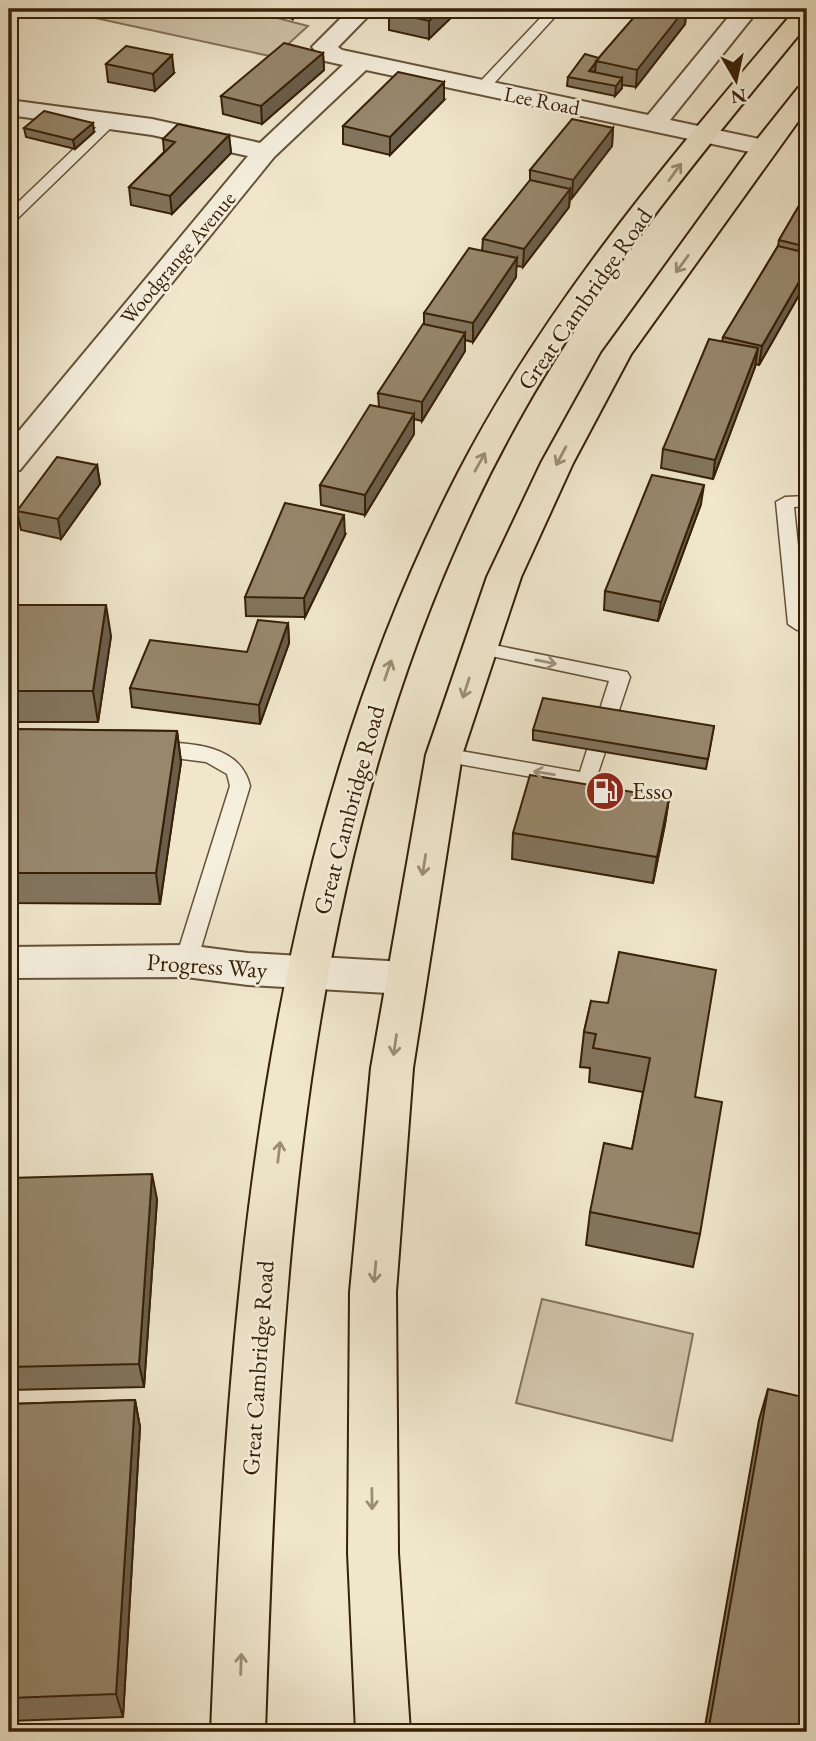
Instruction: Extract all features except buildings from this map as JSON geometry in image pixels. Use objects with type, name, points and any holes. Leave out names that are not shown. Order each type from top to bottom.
[{"type":"highway","name":"Great Cambridge Road","points":[[238,1732],[245,1555],[264,1272],[291,1058],[326,888],[373,717],[400,635],[439,543],[508,412],[556,332],[703,134],[807,10]]},
{"type":"highway","points":[[383,1732],[373,1553],[373,1292],[392,1068],[444,755],[504,577],[530,519],[617,353],[764,148],[807,93]]},
{"type":"street","name":"Lee Road","points":[[363,9],[324,47],[334,56],[481,89],[654,122],[764,148]]},
{"type":"street","points":[[654,122],[747,9]]},
{"type":"street","name":"Woodgrange Avenue","points":[[9,463],[265,152],[360,63]]},
{"type":"street","points":[[9,107],[152,127],[265,152]]},
{"type":"street","name":"Progress Way","points":[[9,968],[186,961],[307,973],[405,978]]},
{"type":"lane","points":[[481,89],[556,9]]},
{"type":"lane","points":[[9,219],[111,121]]},
{"type":"lane","points":[[797,624],[785,502],[807,501]]},
{"type":"lane","points":[[444,755],[587,780],[621,677],[479,648]]},
{"type":"lane","points":[[135,748],[176,750],[223,760],[235,770],[240,786],[186,961]]},
{"type":"shaded area","points":[[54,9],[242,9],[308,26],[274,57]]},
{"type":"shaded area","points":[[542,1299],[693,1334],[672,1441],[516,1403]]},
{"type":"place","name":"Esso","points":[[605,791]]}]
